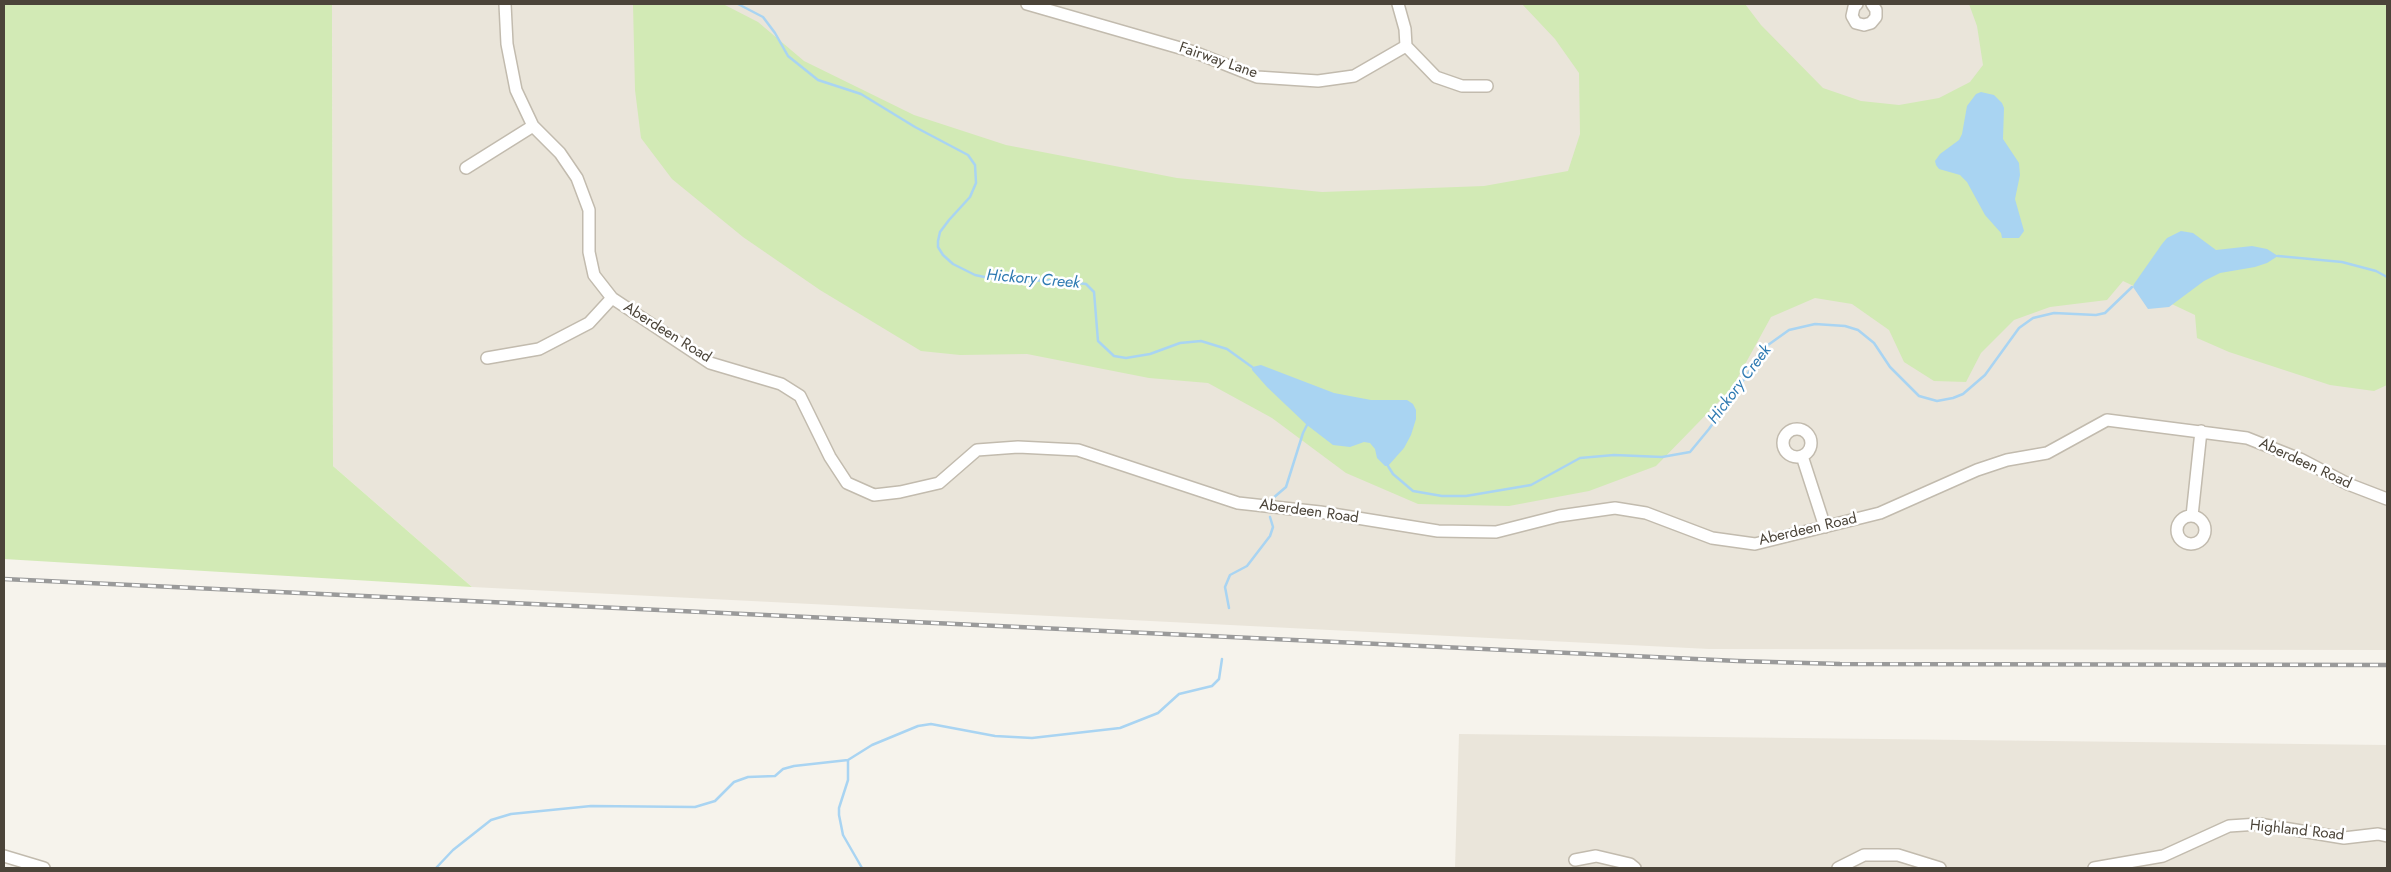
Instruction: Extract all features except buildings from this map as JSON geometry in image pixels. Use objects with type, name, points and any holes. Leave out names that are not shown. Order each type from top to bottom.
[{"type":"street","name":"Aberdeen Road","points":[[505,4],[507,44],[516,90],[533,126],[560,153],[577,178],[589,210],[588,252],[594,275],[612,298],[710,363],[781,384],[800,396],[830,457],[847,483],[874,495],[900,492],[939,483],[977,450],[1018,446],[1078,450],[1238,503],[1320,512],[1438,531],[1496,532],[1559,516],[1615,508],[1646,513],[1712,538],[1755,544],[1880,513],[1984,468],[2007,460],[2047,453],[2107,420],[2247,438],[2300,459],[2348,484],[2387,499]]},
{"type":"street","name":"Fairway Lane","points":[[1027,4],[1194,52],[1257,77],[1318,81],[1354,76],[1406,46]]},
{"type":"street","points":[[1398,4],[1405,29],[1406,46],[1436,77],[1462,86],[1487,86]]},
{"type":"street","points":[[1857,4],[1854,7],[1852,16],[1856,23],[1864,26],[1871,23],[1876,17],[1876,10],[1872,4]]},
{"type":"street","points":[[466,168],[533,126]]},
{"type":"street","points":[[486,358],[539,349],[588,323],[612,298]]},
{"type":"street","points":[[2192,516],[2201,431]]},
{"type":"street","points":[[1802,456],[1825,527]]},
{"type":"street","name":"Highland Road","points":[[2094,868],[2163,856],[2228,826],[2258,824],[2344,838],[2378,834],[2387,836]]},
{"type":"street","points":[[1838,868],[1864,856],[1898,855],[1940,868]]},
{"type":"street","points":[[4,856],[44,868]]},
{"type":"street","points":[[1575,860],[1596,856],[1630,864],[1635,868]]},
{"type":"shaded area","points":[[332,4],[2387,4],[2387,650],[1709,649],[472,587],[333,466]]},
{"type":"shaded area","points":[[1459,734],[2387,745],[2387,868],[1455,868]]},
{"type":"green space","points":[[4,4],[332,4],[333,466],[472,587],[4,559]]},
{"type":"green space","points":[[633,4],[723,4],[758,22],[804,61],[914,115],[1006,145],[1177,178],[1322,192],[1484,186],[1568,171],[1580,134],[1579,73],[1555,39],[1522,4],[1745,4],[1761,25],[1823,88],[1861,101],[1899,105],[1939,98],[1970,82],[1983,65],[1977,26],[1969,4],[2387,4],[2387,385],[2374,391],[2330,385],[2229,352],[2197,338],[2195,315],[2123,281],[2107,300],[2050,307],[2014,320],[1981,353],[1966,382],[1934,381],[1904,362],[1889,330],[1852,304],[1815,298],[1771,317],[1732,388],[1656,466],[1589,491],[1509,506],[1418,504],[1346,473],[1272,418],[1208,383],[1149,378],[1027,354],[960,355],[921,351],[820,290],[743,237],[672,179],[641,138],[635,90]]},
{"type":"water","points":[[1981,92],[1994,95],[2002,103],[2004,108],[2003,139],[2019,163],[2020,175],[2015,199],[2024,231],[2019,238],[2002,238],[2001,233],[1985,215],[1967,182],[1960,175],[1939,169],[1936,165],[1935,161],[1940,154],[1959,140],[1962,134],[1967,106],[1976,94]]},
{"type":"water","points":[[2181,231],[2193,233],[2216,250],[2252,246],[2267,249],[2278,256],[2267,263],[2255,267],[2220,273],[2204,281],[2169,307],[2148,309],[2133,287],[2134,284],[2167,238]]},
{"type":"water","points":[[1261,365],[1334,393],[1371,400],[1407,400],[1413,404],[1416,410],[1416,419],[1411,435],[1404,448],[1388,466],[1385,466],[1377,458],[1375,449],[1370,443],[1364,442],[1350,447],[1333,445],[1307,425],[1252,370],[1252,367]]},
{"type":"waterway","name":"Hickory Creek","points":[[738,4],[763,17],[788,56],[818,80],[861,94],[915,127],[968,155],[975,165],[976,183],[970,197],[940,232],[938,241],[938,247],[943,255],[953,264],[975,275],[1008,282],[1051,280],[1086,284],[1094,292],[1098,341],[1114,356],[1126,358],[1150,354],[1180,343],[1201,341],[1227,349],[1252,367]]},
{"type":"waterway","name":"Hickory Creek","points":[[2278,256],[2342,262],[2376,271],[2387,277]]},
{"type":"waterway","name":"Hickory Creek","points":[[1388,466],[1393,474],[1413,491],[1442,496],[1466,496],[1531,485],[1580,458],[1614,455],[1662,457],[1690,452],[1709,429],[1768,345],[1789,330],[1815,324],[1845,326],[1858,330],[1874,343],[1890,367],[1919,396],[1937,401],[1953,398],[1963,394],[1985,375],[2019,328],[2033,318],[2054,313],[2096,315],[2105,313],[2132,287]]},
{"type":"waterway","points":[[1272,499],[1286,487],[1307,425]]},
{"type":"waterway","points":[[1229,608],[1225,587],[1230,575],[1247,566],[1270,536],[1273,527],[1270,517]]},
{"type":"waterway","points":[[436,868],[453,850],[491,820],[511,814],[591,806],[695,807],[715,801],[734,782],[748,777],[775,776],[783,769],[794,766],[848,760],[872,745],[918,726],[931,724],[995,736],[1032,738],[1120,728],[1158,713],[1179,694],[1212,686],[1219,679],[1222,659]]},
{"type":"waterway","points":[[848,760],[848,780],[839,808],[839,815],[843,835],[862,868]]},
{"type":"railway","points":[[4,579],[1738,661],[1840,664],[2387,665]]}]
